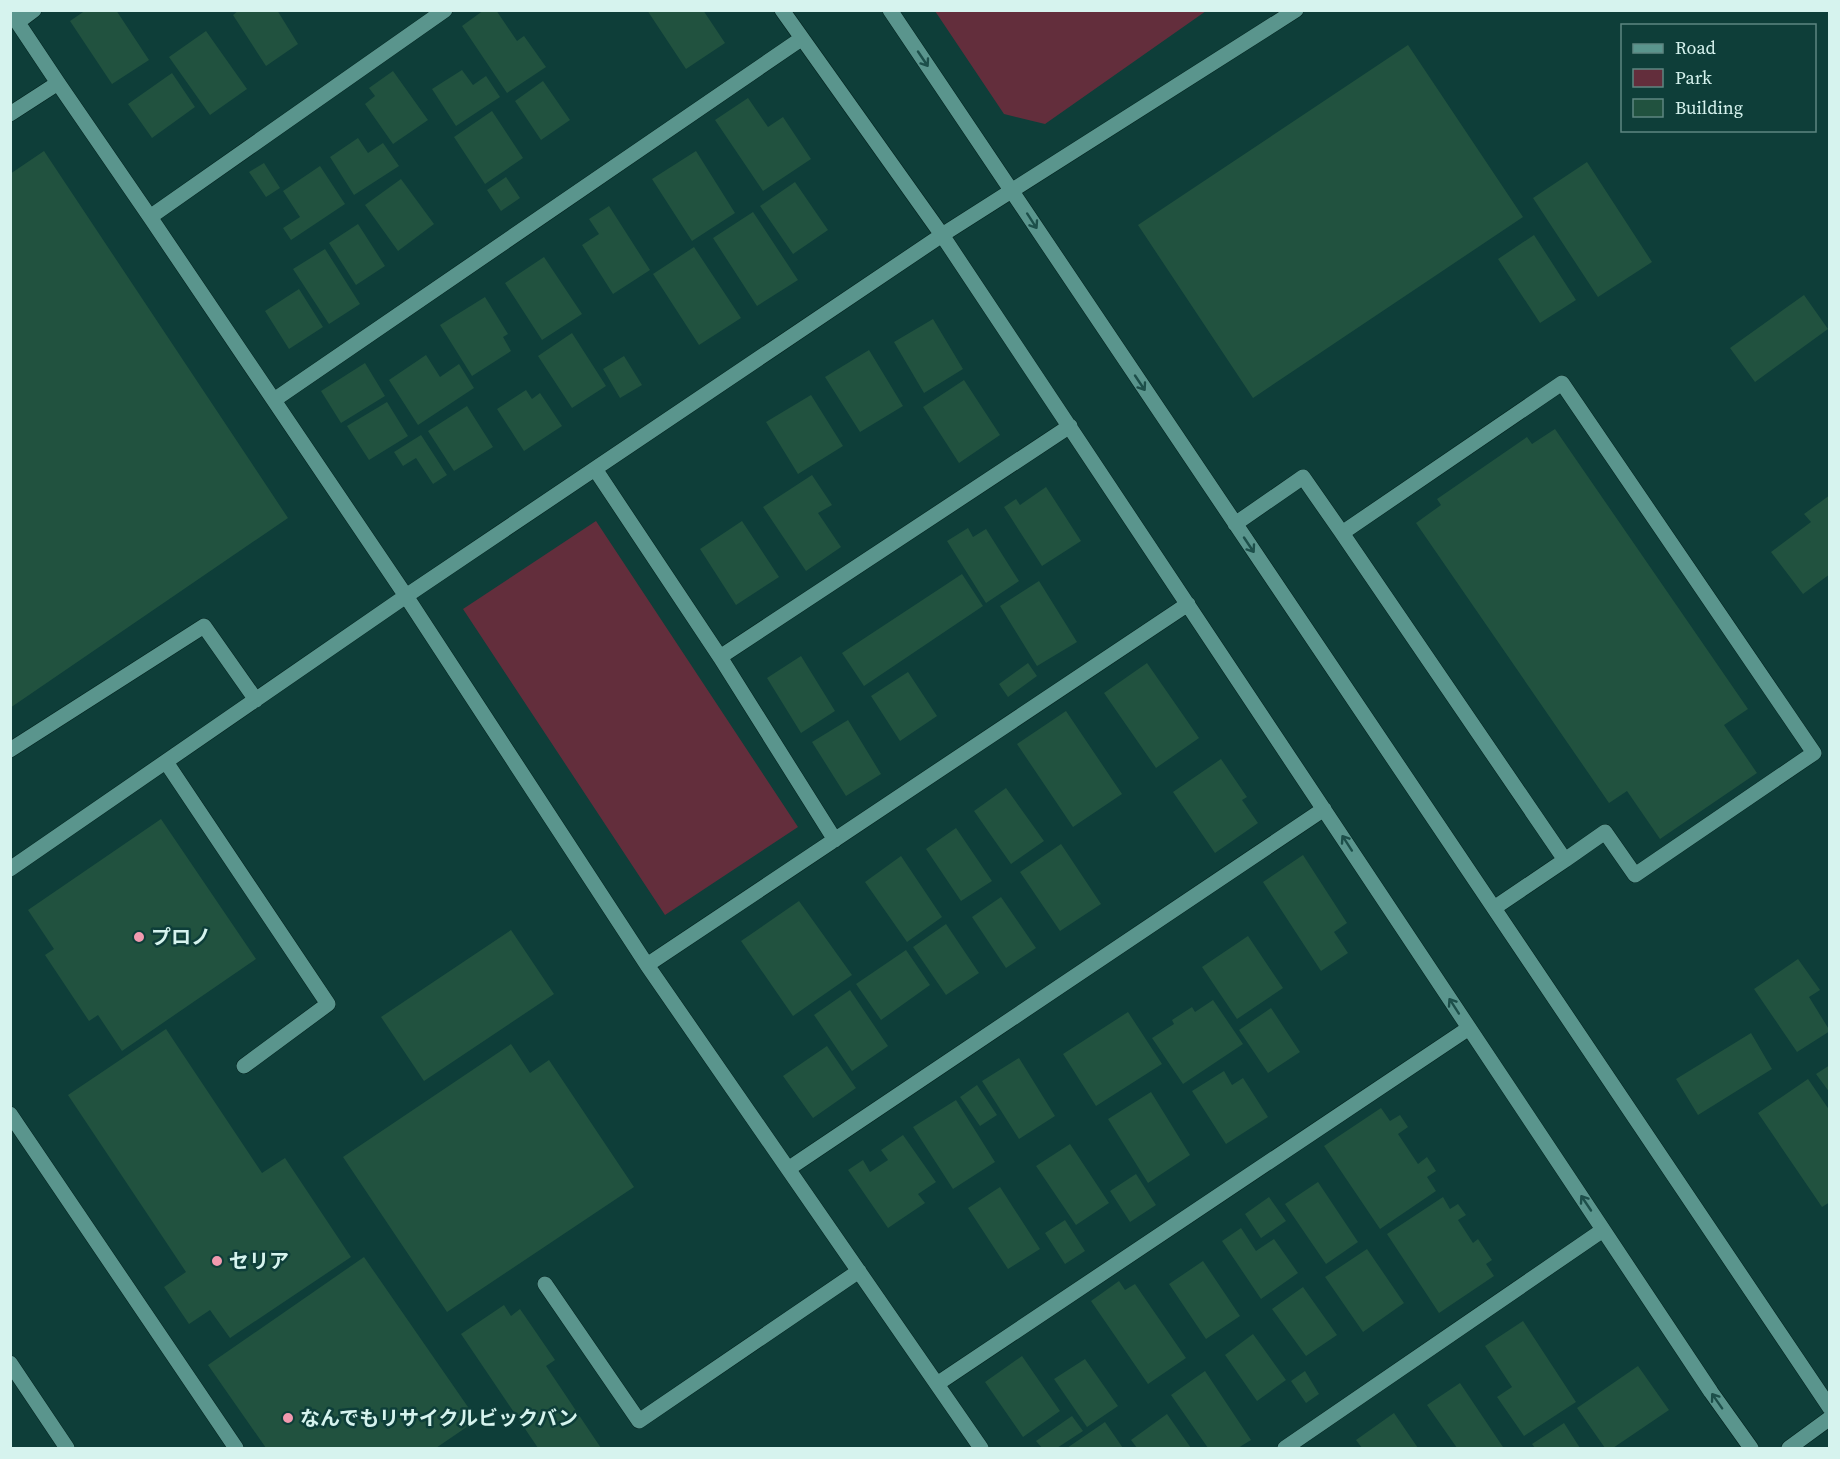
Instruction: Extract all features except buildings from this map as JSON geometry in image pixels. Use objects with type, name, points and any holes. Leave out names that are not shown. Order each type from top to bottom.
[{"type":"street","points":[[34,10],[14,16],[57,83],[406,596],[647,965],[981,1449]]},
{"type":"street","points":[[150,217],[445,10]]},
{"type":"street","points":[[782,10],[942,235],[1751,1449]]},
{"type":"street","points":[[890,10],[1830,1408]]},
{"type":"street","points":[[10,869],[406,596],[942,235],[1296,10]]},
{"type":"street","points":[[274,400],[801,39]]},
{"type":"street","points":[[10,114],[57,83]]},
{"type":"street","points":[[1342,533],[1562,382],[1814,753],[1635,875],[1605,832],[1494,908]]},
{"type":"street","points":[[720,657],[1070,426]]},
{"type":"street","points":[[595,469],[720,657],[834,840]]},
{"type":"street","points":[[1235,524],[1303,477],[1565,860]]},
{"type":"street","points":[[647,965],[1188,604]]},
{"type":"street","points":[[10,750],[204,626],[256,700]]},
{"type":"street","points":[[166,762],[328,1004],[244,1066]]},
{"type":"street","points":[[788,1169],[1324,809]]},
{"type":"street","points":[[937,1384],[1469,1028]]},
{"type":"street","points":[[10,1114],[236,1449]]},
{"type":"street","points":[[1285,1449],[1603,1230]]},
{"type":"street","points":[[545,1284],[639,1421],[859,1271]]},
{"type":"street","points":[[10,1363],[67,1449]]},
{"type":"street","points":[[1789,1449],[1830,1418]]},
{"type":"green space","points":[[935,11],[1206,11],[1045,124],[1004,114]]},
{"type":"green space","points":[[596,521],[798,827],[665,915],[463,609]]},
{"type":"place","name":"プロノ","points":[[139,937]]},
{"type":"place","name":"セリア","points":[[217,1261]]},
{"type":"place","name":"なんでもリサイクルビックバン","points":[[288,1418]]}]
